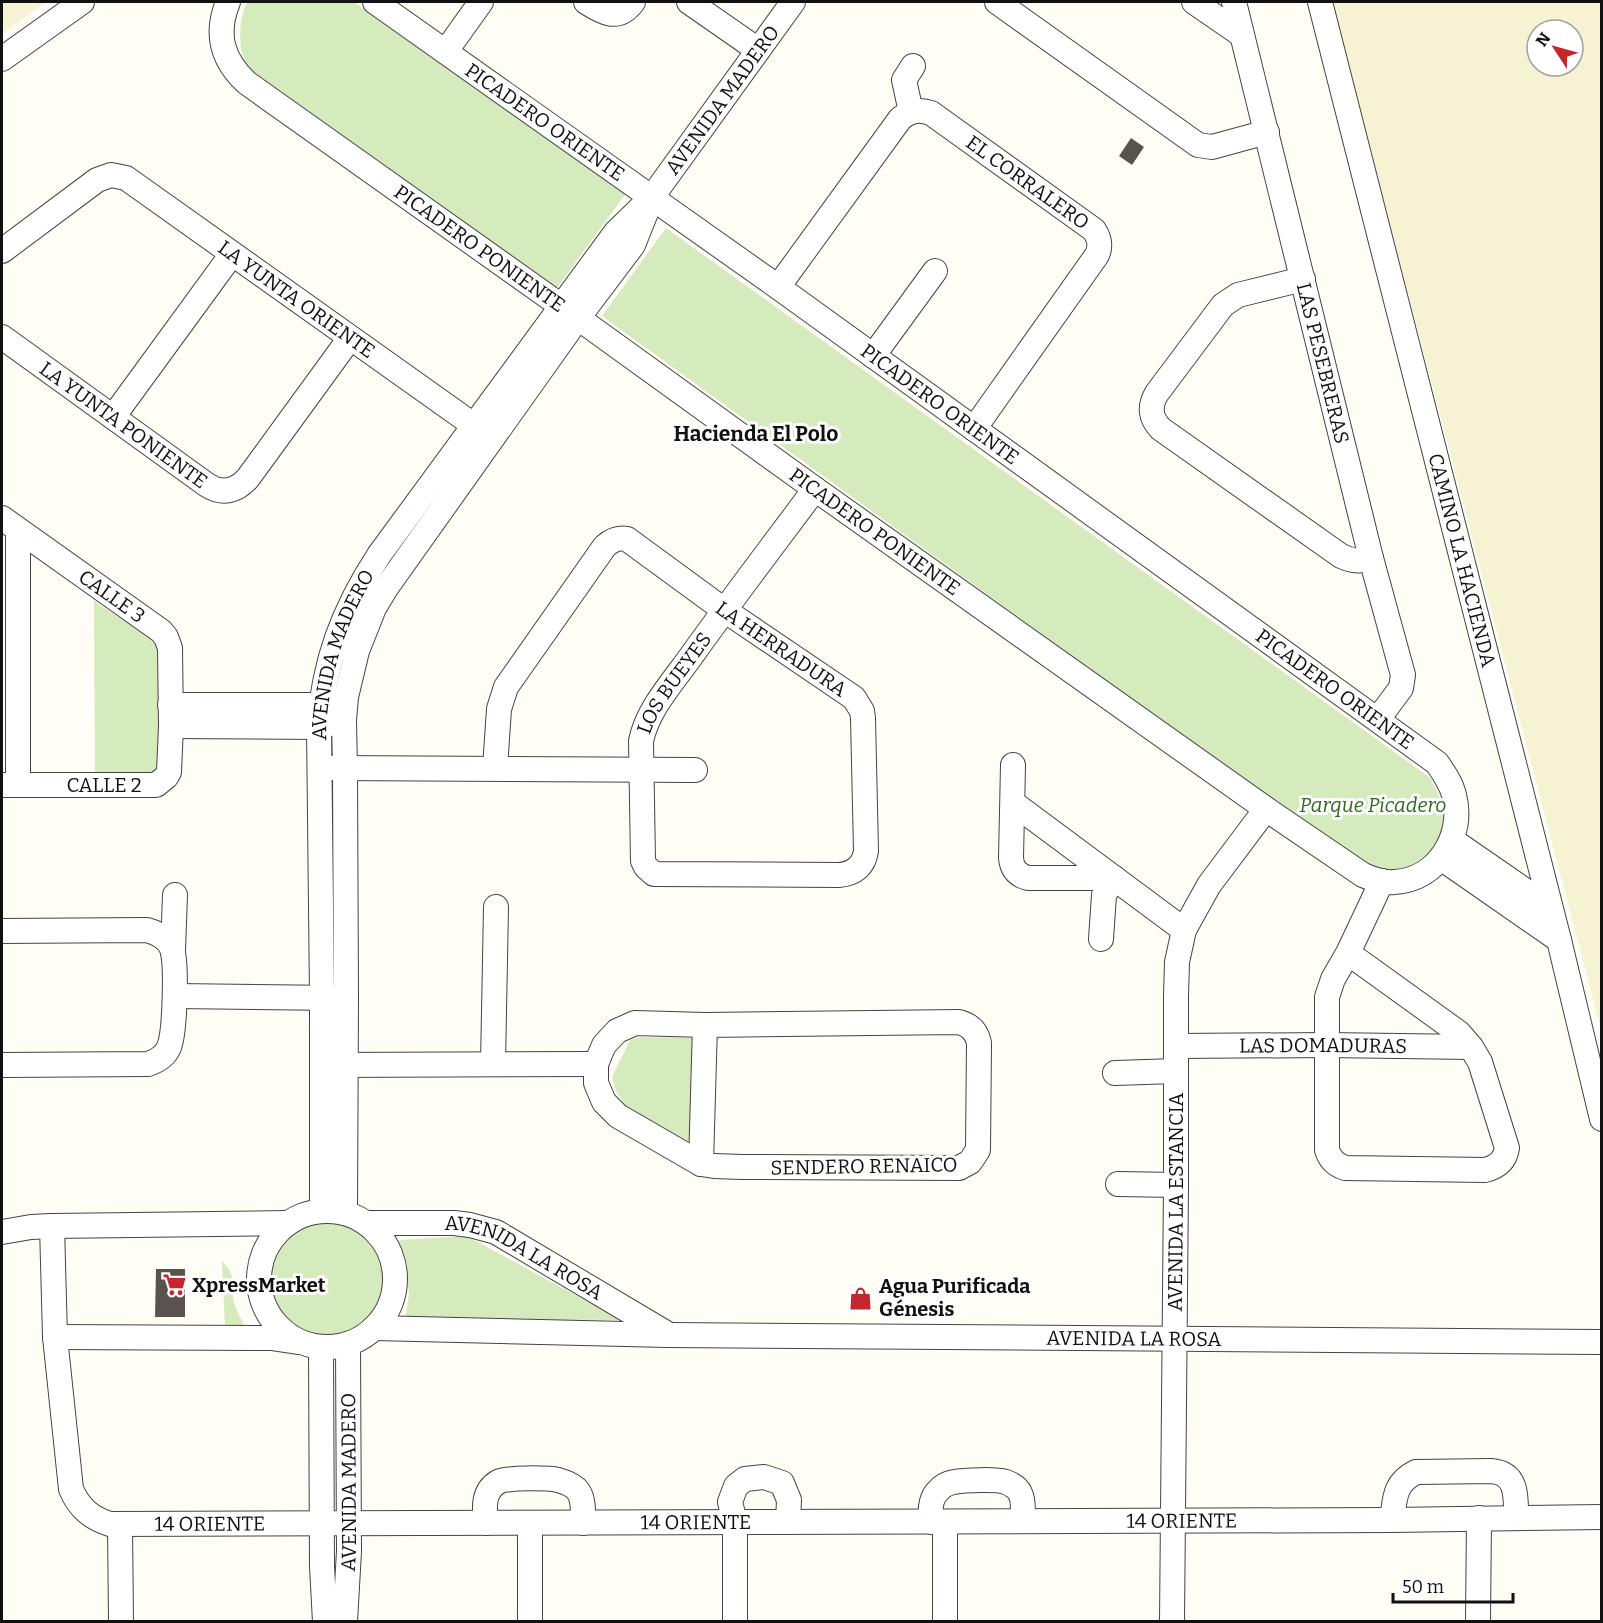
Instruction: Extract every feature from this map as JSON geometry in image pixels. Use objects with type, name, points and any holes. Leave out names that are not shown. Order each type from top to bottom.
[{"type":"street","points":[[2,59],[82,2]]},
{"type":"street","name":"PICADERO PONIENTE","points":[[227,2],[222,22],[223,47],[232,67],[247,83],[1266,809],[1363,875],[1382,881],[1392,883],[1414,878],[1424,873],[1447,849]]},
{"type":"street","name":"PICADERO ORIENTE","points":[[375,2],[778,287],[1437,763],[1450,783],[1456,807],[1455,829],[1447,849]]},
{"type":"street","points":[[446,51],[481,2]]},
{"type":"street","points":[[586,2],[610,14],[621,12],[631,4]]},
{"type":"street","points":[[689,2],[758,50]]},
{"type":"street","name":"AVENIDA MADERO","points":[[333,1212],[345,1065],[344,720],[350,673],[357,651],[374,608],[484,433],[570,312],[633,245],[652,197],[793,2]]},
{"type":"street","points":[[997,2],[1198,145],[1212,147],[1267,132]]},
{"type":"street","points":[[1194,2],[1242,35]]},
{"type":"street","name":"LAS PESEBRERAS","points":[[1234,2],[1371,558],[1403,675],[1401,688],[1378,719]]},
{"type":"street","name":"CAMINO LA HACIENDA","points":[[1320,2],[1559,940],[1602,1119]]},
{"type":"street","points":[[778,287],[900,119],[911,112],[904,80],[913,66]]},
{"type":"street","name":"EL CORRALERO","points":[[911,112],[917,110],[931,113],[1094,230],[1099,240],[1099,250],[1094,260],[974,429]]},
{"type":"street","name":"LA YUNTA ORIENTE","points":[[2,251],[98,180],[111,175],[126,178],[484,433]]},
{"type":"street","points":[[113,417],[232,254]]},
{"type":"street","points":[[873,356],[934,271]]},
{"type":"street","points":[[1304,279],[1238,295],[1223,304],[1153,399],[1153,419],[1161,429],[1341,556],[1360,561],[1371,558]]},
{"type":"street","name":"LA YUNTA PONIENTE","points":[[2,337],[212,488],[223,491],[237,488],[248,478],[350,338]]},
{"type":"street","name":"AVENIDA MADERO","points":[[333,1212],[321,1065],[320,716],[328,663],[334,643],[357,592],[379,555],[484,433]]},
{"type":"street","name":"LOS BUEYES","points":[[654,874],[643,861],[641,770],[641,741],[651,713],[724,610],[815,489]]},
{"type":"street","points":[[10,524],[10,785]]},
{"type":"street","name":"CALLE 3","points":[[10,524],[161,631],[170,648],[171,716]]},
{"type":"street","name":"LA HERRADURA","points":[[495,768],[499,709],[506,687],[609,542],[620,538],[627,539],[724,610],[854,698],[859,704],[863,718],[865,856],[860,866],[847,875],[654,874]]},
{"type":"street","points":[[171,716],[320,716],[344,720]]},
{"type":"street","name":"CALLE 2","points":[[10,785],[156,785],[169,772],[171,716]]},
{"type":"street","points":[[1013,765],[1011,858],[1017,873],[1028,878],[1114,878]]},
{"type":"street","points":[[320,768],[695,770]]},
{"type":"street","points":[[1013,803],[1184,930]]},
{"type":"street","name":"AVENIDA LA ESTANCIA","points":[[1172,1622],[1177,962],[1184,930],[1209,885],[1266,809]]},
{"type":"street","points":[[1447,849],[1550,908]]},
{"type":"street","points":[[1447,849],[1559,940]]},
{"type":"street","points":[[1101,939],[1104,895],[1114,878]]},
{"type":"street","points":[[1348,953],[1459,1033],[1471,1047],[1480,1062],[1507,1148],[1501,1162],[1496,1166],[1485,1170],[1345,1168],[1335,1163],[1327,1150],[1328,997],[1333,979],[1382,881]]},
{"type":"street","points":[[2,1065],[148,1064],[166,1054],[172,1039],[175,996],[173,950],[175,895]]},
{"type":"street","points":[[493,1064],[496,907]]},
{"type":"street","points":[[2,931],[147,930],[162,936],[173,950]]},
{"type":"street","points":[[175,996],[346,998]]},
{"type":"street","name":"SENDERO RENAICO","points":[[635,1023],[705,1025],[964,1023],[976,1033],[979,1043],[978,1150],[970,1161],[959,1168],[742,1167],[701,1164],[618,1116],[610,1109],[599,1093],[595,1074],[596,1064],[599,1054],[610,1038],[626,1026],[635,1023]]},
{"type":"street","points":[[701,1164],[705,1025]]},
{"type":"street","name":"LAS DOMADURAS","points":[[1176,1046],[1471,1047]]},
{"type":"street","points":[[321,1065],[596,1064]]},
{"type":"street","points":[[1115,1073],[1176,1071]]},
{"type":"street","points":[[1118,1185],[1176,1185]]},
{"type":"street","points":[[55,1337],[270,1338],[312,1345],[333,1347],[348,1344],[364,1336],[385,1315],[393,1296],[394,1265],[387,1246],[367,1223],[333,1212],[307,1214],[287,1223],[268,1244],[259,1270],[260,1294],[267,1312],[286,1334],[312,1345]]},
{"type":"street","points":[[2,1232],[52,1226],[287,1223]]},
{"type":"street","name":"AVENIDA LA ROSA","points":[[367,1223],[454,1223],[496,1232],[668,1335]]},
{"type":"street","points":[[203,1225],[244,1240],[263,1256]]},
{"type":"street","name":"14 ORIENTE","points":[[52,1226],[55,1337],[71,1489],[79,1504],[91,1516],[110,1524],[1392,1520],[1602,1517]]},
{"type":"street","name":"AVENIDA LA ROSA","points":[[374,1328],[668,1335],[1602,1342]]},
{"type":"street","name":"AVENIDA MADERO","points":[[345,1622],[349,1523],[348,1344]]},
{"type":"street","name":"AVENIDA MADERO","points":[[312,1345],[325,1622]]},
{"type":"street","points":[[1392,1520],[1396,1493],[1401,1482],[1416,1472],[1491,1471],[1503,1473],[1514,1486],[1516,1518]]},
{"type":"street","points":[[735,1622],[735,1522],[730,1502],[736,1486],[745,1479],[764,1477],[782,1483],[789,1500],[788,1522]]},
{"type":"street","points":[[486,1523],[485,1497],[498,1482],[507,1479],[556,1480],[577,1489],[582,1498],[583,1523]]},
{"type":"street","points":[[945,1622],[938,1522],[933,1498],[938,1490],[956,1482],[1007,1482],[1021,1494],[1022,1521]]},
{"type":"street","points":[[1478,1622],[1479,1518]]},
{"type":"street","points":[[530,1523],[530,1622]]},
{"type":"street","points":[[120,1525],[121,1622]]},
{"type":"shaded area","points":[[2,2],[46,2],[2,34]]},
{"type":"shaded area","points":[[1332,2],[1601,2],[1601,1030]]},
{"type":"green space","points":[[248,2],[354,2],[627,192],[556,289],[257,75],[244,59],[241,46],[241,21]]},
{"type":"green space","name":"Parque Picadero","points":[[666,228],[1429,777],[1440,798],[1443,820],[1437,842],[1430,851],[1415,864],[1399,870],[1384,871],[1364,867],[602,316]]},
{"type":"green space","points":[[94,601],[151,638],[161,650],[158,767],[151,775],[95,772]]},
{"type":"green space","points":[[640,1037],[694,1038],[695,1143],[688,1145],[626,1107],[616,1091],[612,1077],[630,1040]]},
{"type":"green space","points":[[330,1217],[353,1222],[372,1235],[385,1254],[390,1277],[385,1300],[372,1319],[353,1332],[330,1337],[307,1332],[288,1319],[275,1300],[270,1277],[275,1254],[288,1235],[307,1222]]},
{"type":"green space","points":[[467,1236],[621,1320],[405,1319],[409,1295],[405,1257],[399,1240]]},
{"type":"green space","points":[[222,1261],[232,1277],[235,1305],[247,1329],[225,1329]]},
{"type":"building","points":[[1131,138],[1144,147],[1132,165],[1119,156]]},
{"type":"building","points":[[156,1269],[185,1269],[185,1317],[155,1317]]},
{"type":"place","name":"XpressMarket","points":[[174,1285]]},
{"type":"place","name":"Agua Purificada Génesis","points":[[861,1298]]},
{"type":"district","name":"Hacienda El Polo","points":[[756,434]]}]
